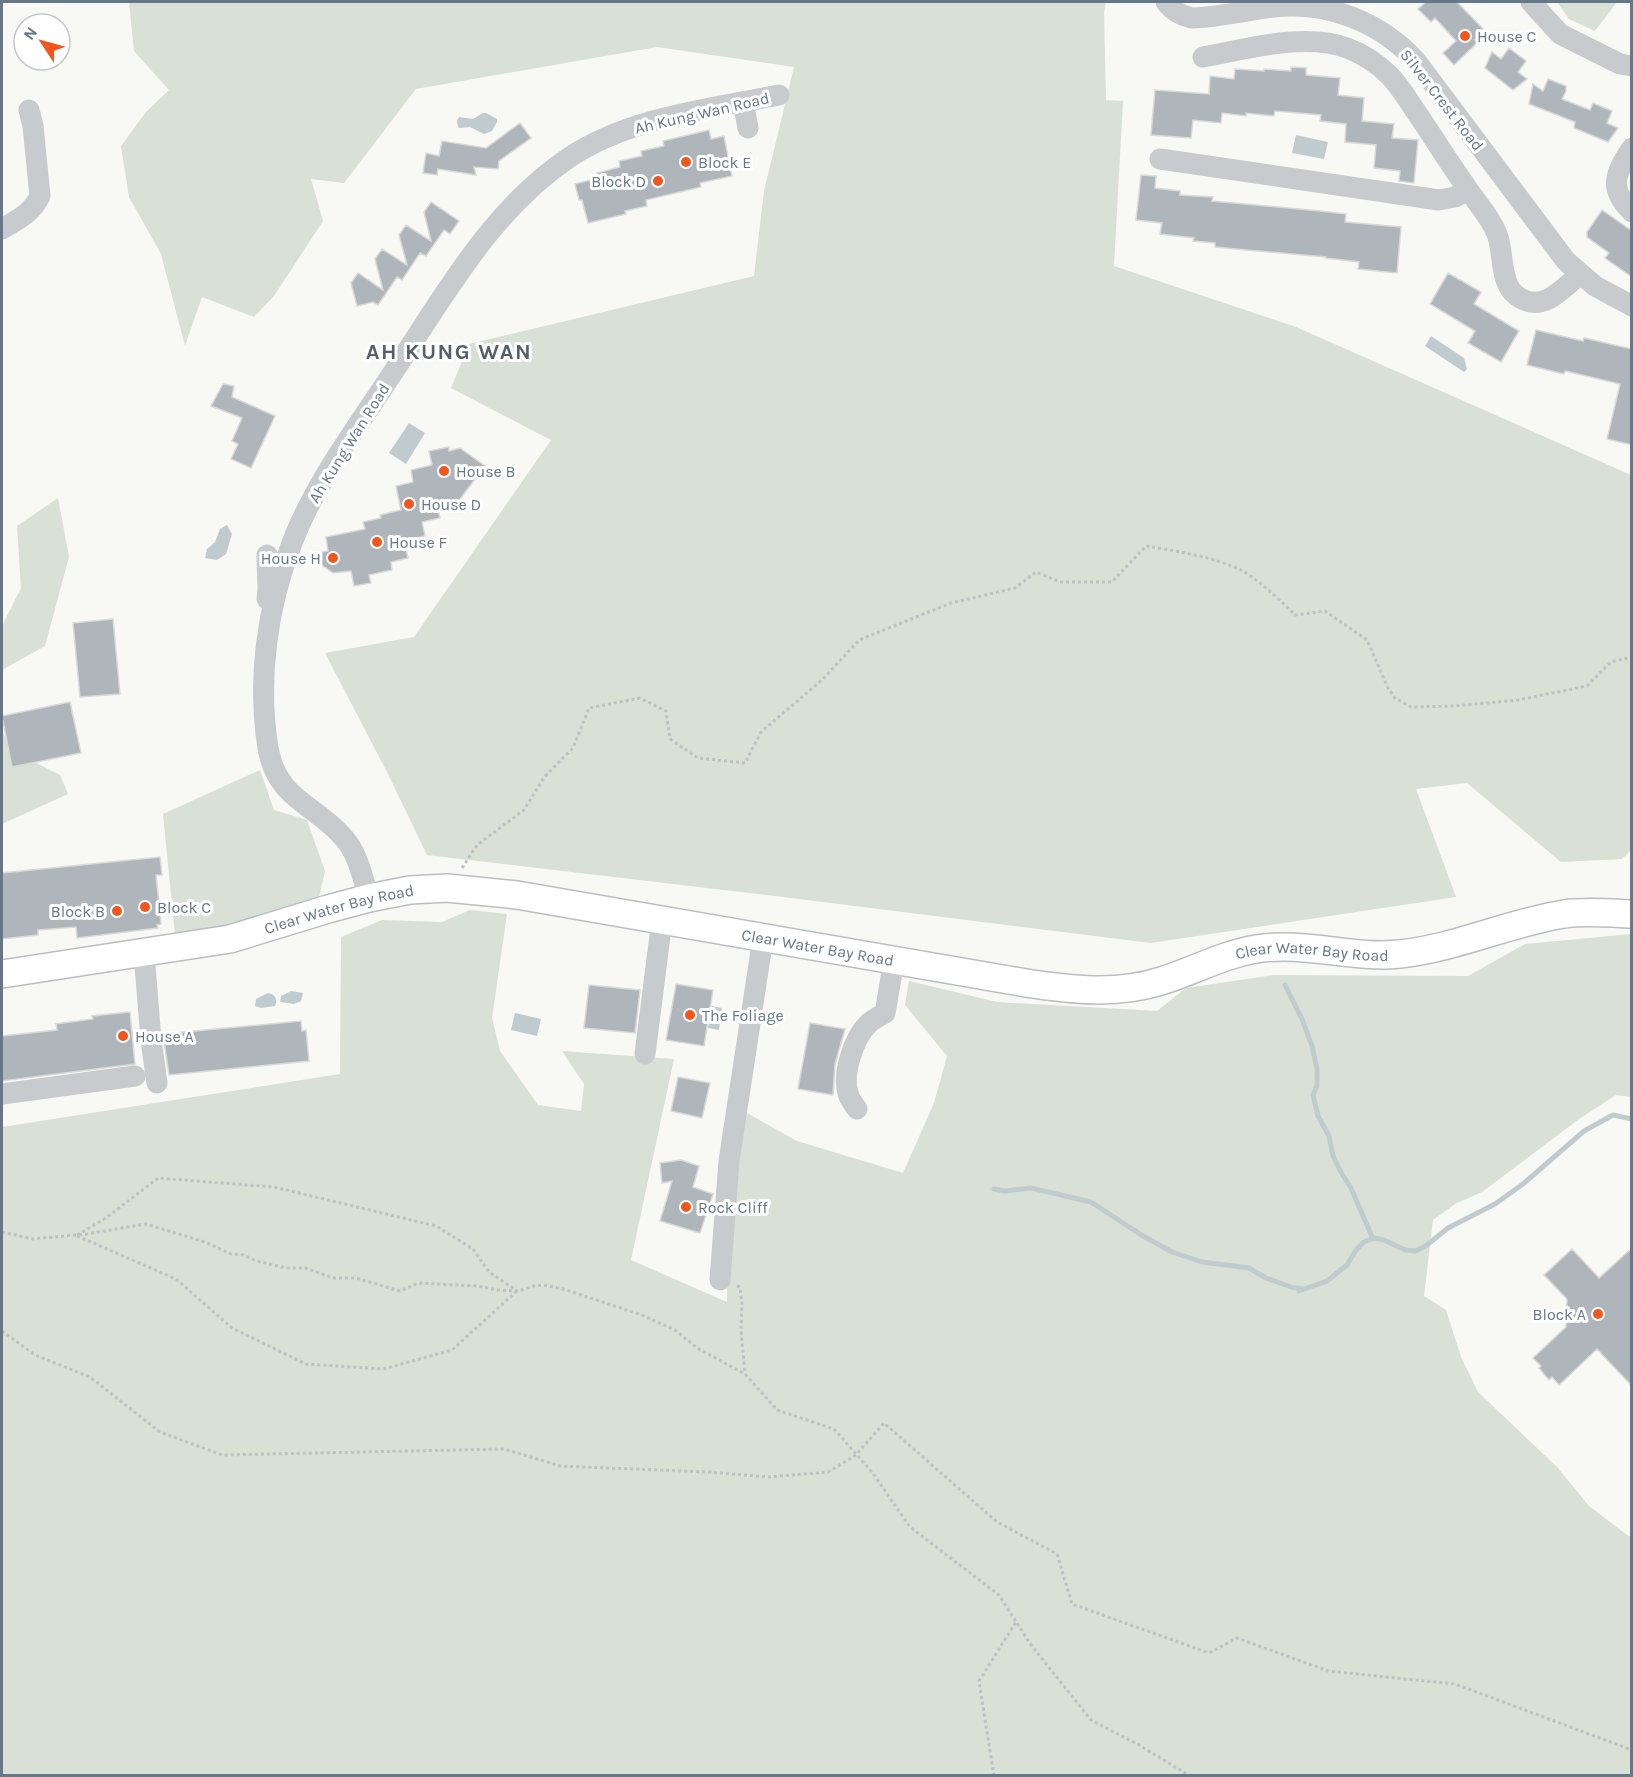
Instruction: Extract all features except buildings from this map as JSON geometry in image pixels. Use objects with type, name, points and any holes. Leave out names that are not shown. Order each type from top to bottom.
[{"type":"main road","name":"Clear Water Bay Road","points":[[2,974],[230,939],[369,898],[410,890],[465,889],[517,895],[1052,987],[1114,989],[1154,983],[1218,958],[1257,949],[1295,946],[1365,955],[1402,954],[1562,914],[1591,912],[1632,914]]},
{"type":"street","name":"Silver Crest Road","points":[[1166,2],[1180,15],[1192,18],[1314,4],[1365,22],[1386,34],[1416,61],[1553,246],[1580,274],[1611,296],[1632,306]]},
{"type":"street","points":[[1531,2],[1560,34],[1620,64],[1632,66]]},
{"type":"street","points":[[1203,57],[1255,47],[1316,40],[1341,46],[1364,56],[1378,65],[1401,89],[1485,212],[1497,234],[1506,280],[1511,291],[1519,298],[1540,303],[1551,299],[1580,274]]},
{"type":"street","name":"Ah Kung Wan Road","points":[[369,898],[359,863],[350,846],[334,828],[290,793],[271,762],[267,734],[264,664],[271,615],[291,544],[309,505],[344,447],[472,255],[496,224],[533,186],[555,167],[586,147],[630,128],[779,95]]},
{"type":"street","points":[[742,102],[748,128]]},
{"type":"street","points":[[2,229],[28,213],[36,205],[40,196],[33,126],[29,110]]},
{"type":"street","points":[[1632,148],[1621,164],[1616,184],[1623,204],[1632,212]]},
{"type":"street","points":[[1160,159],[1439,201],[1455,197],[1468,190]]},
{"type":"street","points":[[264,664],[254,643],[255,628],[266,608],[267,555]]},
{"type":"street","points":[[645,1054],[662,920]]},
{"type":"street","points":[[720,1280],[729,1161],[763,938]]},
{"type":"street","points":[[144,953],[157,1083]]},
{"type":"street","points":[[856,1109],[848,1094],[849,1061],[857,1040],[868,1024],[885,1013],[894,960]]},
{"type":"street","points":[[2,1094],[135,1076]]},
{"type":"path","points":[[457,875],[477,846],[524,810],[545,776],[573,748],[589,708],[640,698],[666,711],[670,739],[698,758],[745,763],[761,732],[822,679],[859,640],[951,603],[1015,588],[1036,572],[1060,582],[1112,582],[1146,546],[1211,560],[1242,571],[1275,596],[1295,615],[1325,611],[1367,640],[1388,688],[1395,698],[1411,707],[1455,706],[1518,700],[1587,686],[1611,662],[1632,657]]},
{"type":"path","points":[[76,1236],[106,1218],[158,1178],[274,1187],[436,1226],[473,1249],[489,1272],[518,1291]]},
{"type":"path","points":[[2,1232],[33,1239],[76,1236],[146,1224],[257,1261],[286,1268],[305,1268],[333,1278],[356,1278],[400,1291],[418,1284],[477,1286],[518,1291],[534,1286],[563,1289],[642,1315],[675,1330],[698,1348],[745,1374],[777,1410],[834,1429],[872,1472],[910,1527],[999,1595],[1031,1645],[1091,1720],[1139,1745],[1190,1776]]},
{"type":"path","points":[[76,1236],[176,1280],[232,1328],[306,1364],[383,1369],[452,1350],[518,1291]]},
{"type":"path","points":[[720,1280],[740,1287],[745,1374]]},
{"type":"path","points":[[2,1331],[35,1355],[90,1377],[160,1432],[222,1455],[504,1449],[560,1466],[768,1477],[828,1472],[856,1455],[884,1423],[997,1522],[1057,1554],[1072,1604],[1209,1653],[1236,1638],[1328,1671],[1455,1684],[1632,1750]]},
{"type":"path","points":[[994,1776],[979,1681],[1016,1622]]},
{"type":"shaded area","points":[[129,2],[1106,2],[1104,13],[1106,100],[1123,101],[1114,266],[1296,327],[1631,475],[1631,850],[1622,859],[1561,862],[1467,783],[1416,789],[1456,897],[1151,943],[427,855],[325,653],[414,637],[551,440],[451,388],[469,344],[754,276],[764,191],[794,67],[657,47],[416,89],[344,183],[311,179],[323,221],[274,296],[254,317],[202,297],[185,346],[161,254],[129,197],[121,146],[146,112],[169,90],[134,51]]},
{"type":"shaded area","points":[[1557,2],[1617,2],[1595,31],[1569,19]]},
{"type":"shaded area","points":[[483,113],[497,119],[492,131],[484,134],[470,127],[458,127],[459,117],[473,119]]},
{"type":"shaded area","points":[[1296,135],[1328,142],[1324,159],[1292,153]]},
{"type":"shaded area","points":[[1431,336],[1464,358],[1467,369],[1464,372],[1425,346]]},
{"type":"shaded area","points":[[409,423],[425,433],[406,464],[389,453]]},
{"type":"shaded area","points":[[58,498],[69,557],[45,646],[2,670],[2,626],[21,588],[17,526]]},
{"type":"shaded area","points":[[227,525],[232,534],[226,554],[217,560],[205,558],[207,549],[215,542],[220,529]]},
{"type":"shaded area","points":[[2,731],[12,751],[60,775],[68,794],[2,824]]},
{"type":"shaded area","points":[[260,770],[274,810],[307,820],[325,871],[318,901],[248,922],[175,935],[163,814]]},
{"type":"shaded area","points":[[470,910],[507,914],[492,1018],[500,1051],[538,1105],[581,1111],[584,1084],[562,1051],[674,1059],[631,1260],[727,1302],[727,1234],[745,1112],[797,1141],[903,1173],[934,1103],[947,1056],[905,1005],[909,981],[997,1002],[1157,1011],[1186,988],[1274,975],[1468,976],[1525,944],[1631,934],[1631,1097],[1616,1095],[1579,1119],[1482,1192],[1455,1204],[1433,1220],[1424,1296],[1446,1310],[1461,1357],[1478,1392],[1557,1467],[1589,1506],[1631,1537],[1631,1775],[2,1776],[2,1127],[340,1074],[341,937],[382,920],[442,922]]},
{"type":"shaded area","points":[[291,991],[303,993],[301,1001],[294,1004],[280,1002],[281,996]]},
{"type":"shaded area","points":[[268,993],[275,997],[275,1006],[261,1008],[255,1006],[256,999]]},
{"type":"shaded area","points":[[712,1006],[722,1008],[719,1030],[708,1028]]},
{"type":"shaded area","points":[[515,1013],[541,1019],[537,1036],[511,1030]]},
{"type":"waterway","points":[[1285,985],[1312,1046],[1317,1069],[1317,1086],[1313,1095],[1318,1116],[1329,1136],[1333,1156],[1351,1188],[1373,1239]]},
{"type":"waterway","points":[[1299,1291],[1327,1281],[1347,1265],[1364,1242],[1374,1238],[1405,1250],[1416,1251],[1448,1228],[1495,1204],[1523,1184],[1584,1131],[1613,1115],[1632,1119]]},
{"type":"waterway","points":[[994,1189],[1005,1191],[1031,1188],[1091,1202],[1172,1252],[1202,1262],[1249,1268],[1266,1278],[1303,1289]]},
{"type":"place","name":"House C","points":[[1465,36]]},
{"type":"place","name":"Block E","points":[[686,162]]},
{"type":"place","name":"Block D","points":[[658,181]]},
{"type":"place","name":"House B","points":[[444,471]]},
{"type":"place","name":"House D","points":[[409,504]]},
{"type":"place","name":"House F","points":[[377,542]]},
{"type":"place","name":"House H","points":[[333,558]]},
{"type":"place","name":"Block C","points":[[145,907]]},
{"type":"place","name":"Block B","points":[[117,911]]},
{"type":"place","name":"The Foliage","points":[[690,1015]]},
{"type":"place","name":"House A","points":[[123,1036]]},
{"type":"place","name":"Rock Cliff","points":[[686,1207]]},
{"type":"place","name":"Block A","points":[[1598,1314]]},
{"type":"district","name":"AH KUNG WAN","points":[[449,352]]}]
